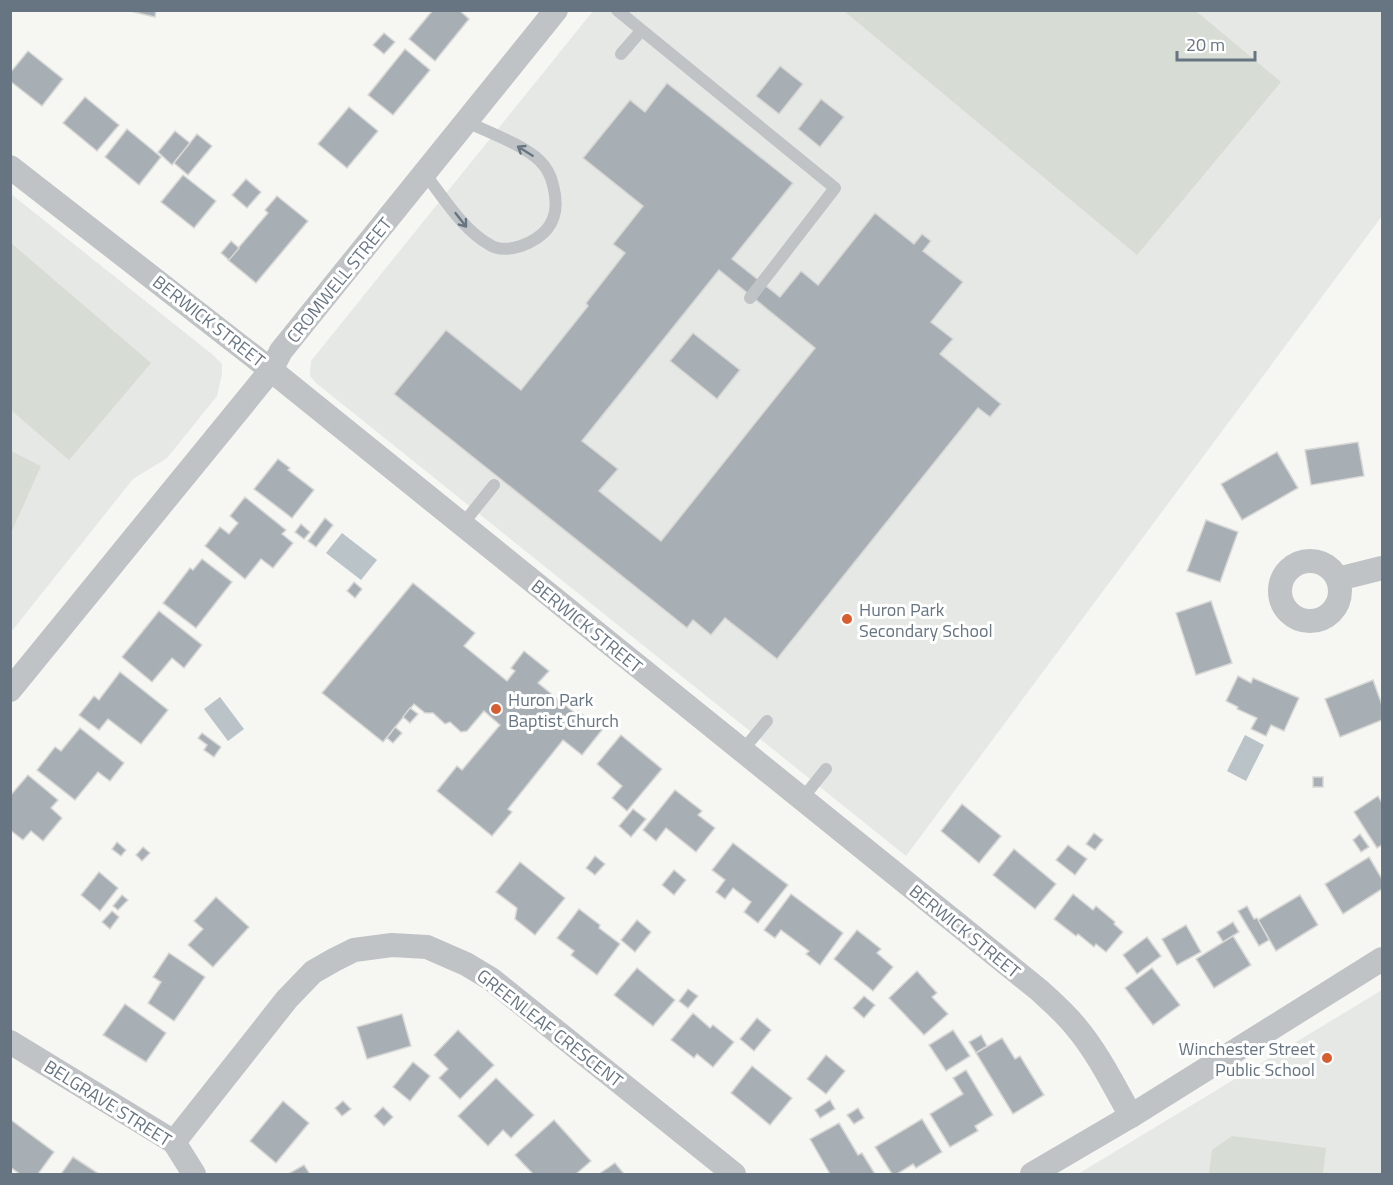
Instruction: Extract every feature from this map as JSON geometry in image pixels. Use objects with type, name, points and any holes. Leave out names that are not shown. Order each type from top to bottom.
[{"type":"street","name":"CROMWELL STREET","points":[[10,690],[271,370],[281,351],[556,10]]},
{"type":"street","name":"BERWICK STREET","points":[[10,167],[271,370],[1062,1011],[1078,1029],[1103,1066],[1131,1116]]},
{"type":"street","points":[[1338,579],[1383,568]]},
{"type":"street","name":"GREENLEAF CRESCENT","points":[[174,1142],[287,999],[314,972],[354,950],[404,945],[427,947],[466,964],[491,979],[734,1174]]},
{"type":"street","points":[[1032,1174],[1131,1116],[1383,959]]},
{"type":"street","name":"BELGRAVE STREET","points":[[10,1042],[174,1142],[194,1174]]},
{"type":"lane","points":[[616,10],[835,188],[750,298]]},
{"type":"lane","points":[[621,54],[640,31]]},
{"type":"lane","points":[[425,174],[469,230],[492,247],[511,249],[529,243],[551,224],[557,210],[556,198],[550,176],[540,161],[524,149],[467,122]]},
{"type":"lane","points":[[462,525],[494,485]]},
{"type":"lane","points":[[742,751],[767,721]]},
{"type":"lane","points":[[802,800],[826,769]]},
{"type":"shaded area","name":"Huron Park Secondary School","points":[[593,11],[1382,11],[1382,216],[906,856],[310,376],[311,361]]},
{"type":"shaded area","points":[[844,11],[1196,11],[1281,82],[1137,255]]},
{"type":"shaded area","points":[[11,194],[213,355],[222,364],[222,374],[217,396],[167,458],[133,479],[11,632]]},
{"type":"shaded area","points":[[11,243],[151,363],[69,460],[11,410]]},
{"type":"shaded area","points":[[11,451],[41,466],[11,533]]},
{"type":"shaded area","points":[[342,533],[377,560],[361,580],[326,553]]},
{"type":"shaded area","points":[[220,697],[244,729],[228,741],[204,709]]},
{"type":"shaded area","points":[[1245,735],[1264,745],[1246,781],[1227,771]]},
{"type":"shaded area","name":"Winchester Street Public School","points":[[1382,990],[1382,1174],[1078,1174],[1159,1125]]},
{"type":"shaded area","points":[[1232,1136],[1326,1148],[1323,1174],[1209,1174],[1212,1150]]},
{"type":"building","points":[[126,10],[156,10],[155,17]]},
{"type":"building","points":[[433,10],[459,10],[469,19],[435,61],[409,39]]},
{"type":"building","points":[[384,33],[395,42],[384,54],[373,45]]},
{"type":"building","points":[[405,49],[430,70],[393,115],[368,95]]},
{"type":"building","points":[[28,51],[63,79],[42,106],[10,81],[10,73]]},
{"type":"building","points":[[780,66],[803,84],[779,114],[756,96]]},
{"type":"building","points":[[667,83],[793,183],[732,259],[780,297],[801,271],[818,285],[875,213],[914,244],[922,234],[931,241],[923,251],[963,282],[931,322],[953,339],[940,354],[1001,404],[990,417],[978,408],[777,659],[725,618],[711,635],[693,620],[687,628],[394,394],[446,330],[521,390],[588,306],[586,303],[625,253],[613,244],[643,206],[583,158],[630,100],[645,112]],"holes":[[[719,270],[815,348],[661,541],[599,491],[618,469],[582,441]]]},
{"type":"building","points":[[85,97],[119,125],[97,151],[63,123]]},
{"type":"building","points":[[821,99],[844,117],[820,147],[798,129]]},
{"type":"building","points":[[349,107],[378,131],[347,168],[318,144]]},
{"type":"building","points":[[127,129],[161,157],[139,185],[105,157]]},
{"type":"building","points":[[175,131],[190,143],[172,165],[158,152]]},
{"type":"building","points":[[197,134],[212,146],[188,175],[174,163]]},
{"type":"building","points":[[183,175],[216,201],[194,228],[161,202]]},
{"type":"building","points":[[246,179],[261,192],[247,208],[232,195]]},
{"type":"building","points":[[277,196],[308,221],[256,283],[228,260],[268,213],[265,210]]},
{"type":"building","points":[[231,241],[239,248],[229,260],[221,253]]},
{"type":"building","points":[[693,333],[740,370],[717,399],[670,361]]},
{"type":"building","points":[[1358,442],[1364,476],[1311,485],[1305,450]]},
{"type":"building","points":[[1277,452],[1298,488],[1242,520],[1221,484]]},
{"type":"building","points":[[278,459],[290,468],[288,470],[314,490],[292,518],[254,489]]},
{"type":"building","points":[[245,497],[286,530],[282,534],[293,543],[273,568],[261,559],[245,579],[205,546],[220,527],[229,534],[238,523],[230,516]]},
{"type":"building","points":[[325,518],[333,525],[316,547],[308,541]]},
{"type":"building","points":[[1206,520],[1238,532],[1220,582],[1187,571]]},
{"type":"building","points":[[301,524],[310,532],[304,539],[295,532]]},
{"type":"building","points":[[202,559],[232,582],[196,628],[163,603],[190,568],[193,570]]},
{"type":"building","points":[[354,582],[362,589],[355,598],[347,591]]},
{"type":"building","name":"Huron Park Baptist Church","points":[[413,583],[475,633],[464,646],[507,681],[515,671],[511,668],[524,651],[549,671],[538,683],[576,714],[578,711],[602,730],[582,755],[563,740],[508,809],[512,812],[492,836],[437,791],[457,766],[462,770],[500,725],[484,711],[467,731],[461,732],[450,722],[445,724],[433,713],[425,713],[414,704],[383,742],[322,693]]},
{"type":"building","points":[[1211,601],[1232,663],[1196,675],[1176,613]]},
{"type":"building","points":[[159,611],[202,645],[184,668],[172,658],[152,682],[122,657]]},
{"type":"building","points":[[120,672],[168,710],[141,744],[108,719],[99,730],[79,715],[94,696],[99,700]]},
{"type":"building","points":[[1238,676],[1251,683],[1253,678],[1299,698],[1284,731],[1271,725],[1266,736],[1251,729],[1257,718],[1226,701]]},
{"type":"building","points":[[1373,680],[1382,705],[1382,720],[1340,737],[1325,699]]},
{"type":"building","points":[[410,708],[418,714],[410,723],[403,717]]},
{"type":"building","points":[[395,727],[402,733],[393,743],[387,738]]},
{"type":"building","points":[[80,728],[124,763],[110,781],[98,772],[75,800],[37,770],[55,747],[61,751]]},
{"type":"building","points":[[202,733],[221,747],[214,757],[204,750],[207,745],[198,738]]},
{"type":"building","points":[[621,735],[662,769],[627,811],[612,798],[622,786],[597,764]]},
{"type":"building","points":[[28,775],[58,800],[51,808],[62,818],[43,841],[31,831],[23,840],[10,830],[10,796]]},
{"type":"building","points":[[1313,777],[1323,777],[1323,787],[1313,787]]},
{"type":"building","points":[[675,790],[702,811],[698,815],[715,828],[696,852],[666,828],[656,841],[643,830]]},
{"type":"building","points":[[1378,796],[1382,803],[1382,845],[1377,848],[1354,812]]},
{"type":"building","points":[[962,804],[1001,836],[979,863],[941,831]]},
{"type":"building","points":[[633,809],[646,819],[631,837],[619,826]]},
{"type":"building","points":[[1094,833],[1103,840],[1095,850],[1086,844]]},
{"type":"building","points":[[1360,834],[1369,847],[1361,852],[1353,840]]},
{"type":"building","points":[[117,842],[126,850],[121,856],[112,849]]},
{"type":"building","points":[[733,843],[788,885],[758,923],[744,912],[751,902],[733,888],[725,899],[716,892],[725,880],[712,870]]},
{"type":"building","points":[[1068,845],[1087,859],[1075,875],[1056,860]]},
{"type":"building","points":[[143,847],[150,853],[142,861],[136,855]]},
{"type":"building","points":[[1014,849],[1056,884],[1035,909],[993,875]]},
{"type":"building","points":[[595,856],[605,864],[595,875],[586,868]]},
{"type":"building","points":[[1369,857],[1382,879],[1382,889],[1343,914],[1325,884]]},
{"type":"building","points":[[520,862],[565,898],[535,935],[515,919],[517,908],[496,892]]},
{"type":"building","points":[[674,870],[686,880],[674,895],[662,885]]},
{"type":"building","points":[[99,872],[118,888],[100,911],[81,895]]},
{"type":"building","points":[[791,894],[843,933],[820,965],[806,954],[809,951],[781,930],[775,938],[764,930]]},
{"type":"building","points":[[1073,894],[1093,910],[1096,906],[1123,932],[1106,952],[1096,944],[1094,947],[1078,934],[1076,936],[1054,919]]},
{"type":"building","points":[[122,895],[128,900],[118,910],[113,906]]},
{"type":"building","points":[[1300,895],[1318,925],[1276,951],[1258,920]]},
{"type":"building","points":[[216,897],[249,927],[213,967],[188,945],[203,929],[194,921]]},
{"type":"building","points":[[1247,906],[1254,919],[1257,918],[1269,940],[1259,946],[1238,911]]},
{"type":"building","points":[[579,909],[620,944],[597,975],[571,955],[574,951],[557,938]]},
{"type":"building","points":[[112,911],[119,917],[110,929],[102,922]]},
{"type":"building","points":[[637,920],[651,932],[635,952],[621,940]]},
{"type":"building","points":[[1233,922],[1239,932],[1223,942],[1217,932]]},
{"type":"building","points":[[1186,925],[1201,952],[1177,965],[1162,939]]},
{"type":"building","points":[[857,930],[881,949],[877,953],[893,967],[873,991],[834,959]]},
{"type":"building","points":[[1233,936],[1251,965],[1214,988],[1196,959]]},
{"type":"building","points":[[1147,937],[1161,956],[1137,974],[1123,955]]},
{"type":"building","points":[[169,953],[205,977],[174,1021],[148,1003],[161,982],[153,977]]},
{"type":"building","points":[[637,968],[675,1000],[653,1026],[614,995]]},
{"type":"building","points":[[1152,968],[1180,1005],[1153,1025],[1125,988]]},
{"type":"building","points":[[917,971],[937,993],[932,997],[948,1014],[924,1035],[889,998]]},
{"type":"building","points":[[688,989],[698,996],[688,1008],[679,1001]]},
{"type":"building","points":[[864,996],[875,1005],[864,1018],[853,1008]]},
{"type":"building","points":[[125,1004],[166,1033],[146,1062],[103,1035]]},
{"type":"building","points":[[693,1013],[710,1028],[713,1025],[734,1042],[713,1067],[697,1054],[694,1058],[671,1040]]},
{"type":"building","points":[[402,1014],[411,1046],[367,1059],[357,1027]]},
{"type":"building","points":[[757,1018],[771,1030],[754,1051],[740,1039]]},
{"type":"building","points":[[458,1030],[494,1065],[460,1099],[439,1078],[448,1069],[434,1055]]},
{"type":"building","points":[[953,1030],[970,1056],[946,1071],[929,1045]]},
{"type":"building","points":[[981,1035],[987,1046],[976,1053],[969,1042]]},
{"type":"building","points":[[1002,1038],[1015,1059],[1020,1056],[1044,1095],[1013,1114],[976,1053]]},
{"type":"building","points":[[826,1055],[845,1071],[826,1094],[807,1079]]},
{"type":"building","points":[[413,1062],[430,1076],[410,1101],[393,1087]]},
{"type":"building","points":[[752,1066],[792,1098],[770,1125],[731,1093]]},
{"type":"building","points":[[966,1070],[993,1115],[975,1126],[978,1131],[950,1147],[930,1114],[963,1094],[953,1078]]},
{"type":"building","points":[[496,1078],[534,1115],[511,1138],[503,1130],[488,1146],[458,1116]]},
{"type":"building","points":[[830,1100],[835,1109],[820,1118],[815,1110]]},
{"type":"building","points":[[283,1101],[309,1123],[276,1163],[250,1141]]},
{"type":"building","points":[[343,1101],[351,1109],[342,1116],[335,1108]]},
{"type":"building","points":[[383,1107],[393,1117],[384,1126],[374,1116]]},
{"type":"building","points":[[858,1108],[864,1118],[854,1124],[847,1115]]},
{"type":"building","points":[[922,1119],[942,1152],[916,1168],[913,1164],[897,1174],[892,1174],[875,1147]]},
{"type":"building","points":[[11,1120],[54,1152],[38,1174],[20,1174],[10,1167]]},
{"type":"building","points":[[554,1120],[591,1161],[576,1174],[533,1174],[515,1155]]},
{"type":"building","points":[[839,1123],[858,1155],[862,1153],[875,1174],[830,1174],[810,1139]]},
{"type":"building","points":[[73,1157],[99,1174],[61,1174]]},
{"type":"building","points":[[615,1163],[624,1174],[599,1174]]},
{"type":"building","points":[[304,1165],[310,1174],[288,1174]]},
{"type":"place","name":"Huron Park Secondary School","points":[[847,619]]},
{"type":"place","name":"Huron Park Baptist Church","points":[[496,709]]},
{"type":"place","name":"Winchester Street Public School","points":[[1327,1058]]}]
